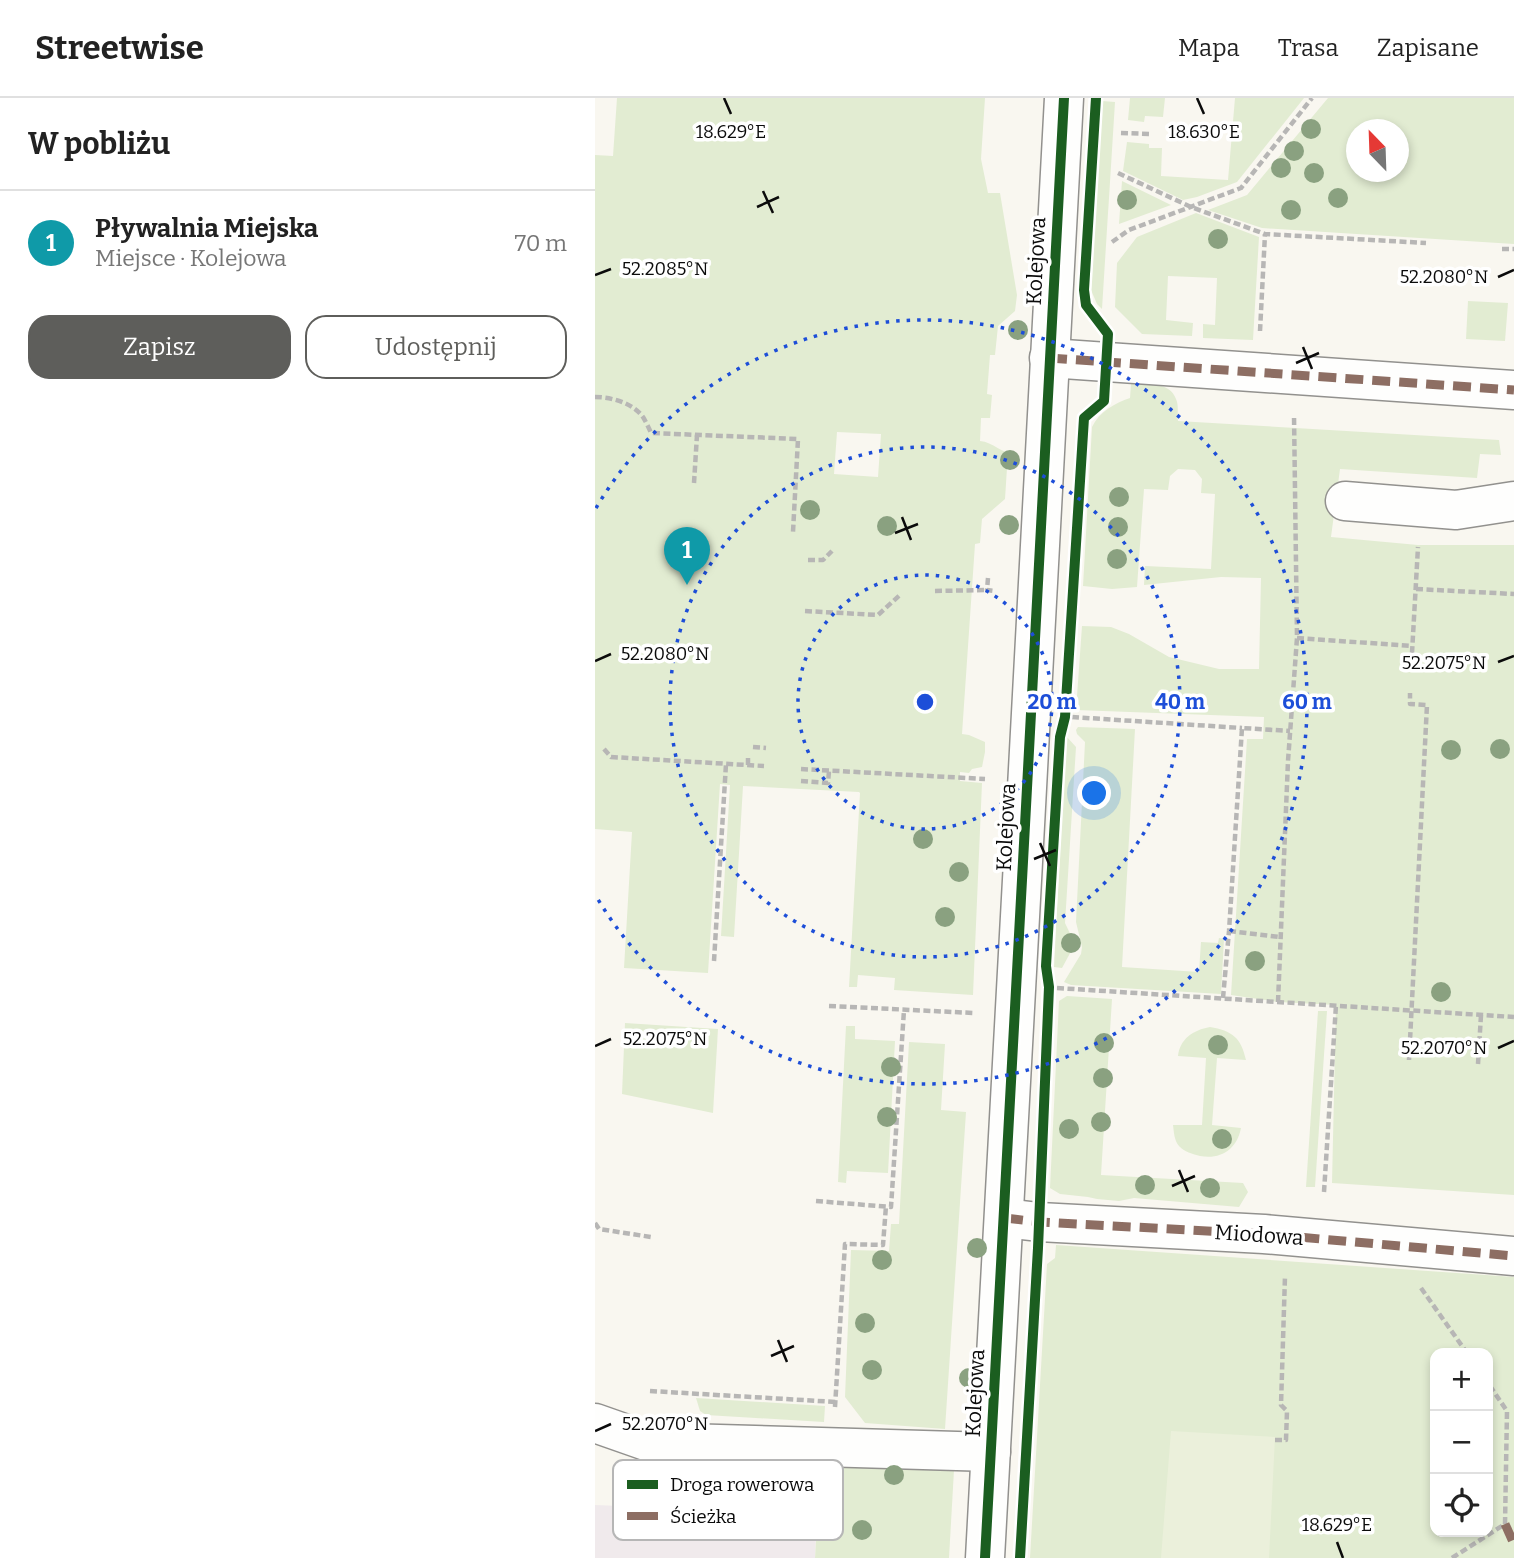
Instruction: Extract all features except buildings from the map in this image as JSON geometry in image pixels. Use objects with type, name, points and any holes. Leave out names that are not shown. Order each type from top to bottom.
[{"type":"street","name":"Kolejowa","points":[[985,1558],[1064,98]]},
{"type":"street","points":[[1049,358],[1514,390]]},
{"type":"street","points":[[1345,501],[1456,510],[1514,501]]},
{"type":"street","name":"Miodowa","points":[[1005,1218],[1514,1256]]},
{"type":"street","points":[[595,1423],[649,1442],[991,1452]]},
{"type":"path","points":[[1112,242],[1129,230],[1241,188],[1312,98]]},
{"type":"path","points":[[1121,133],[1152,134]]},
{"type":"path","points":[[1118,173],[1191,207],[1265,234],[1426,243]]},
{"type":"path","points":[[1260,334],[1265,234]]},
{"type":"path","points":[[1502,249],[1514,249]]},
{"type":"path","points":[[1278,1002],[1290,731],[1297,638],[1293,376]]},
{"type":"path","points":[[595,397],[631,407],[643,417],[651,433],[798,439],[793,532]]},
{"type":"path","points":[[694,483],[698,435]]},
{"type":"path","points":[[808,560],[824,561],[832,551]]},
{"type":"path","points":[[1412,653],[1416,589],[1514,593]]},
{"type":"path","points":[[935,591],[987,590]]},
{"type":"path","points":[[805,611],[878,615],[901,594]]},
{"type":"path","points":[[1297,638],[1412,646]]},
{"type":"path","points":[[1409,1060],[1427,705],[1410,704],[1410,693]]},
{"type":"path","points":[[1064,722],[1290,731]]},
{"type":"path","points":[[1223,998],[1242,728]]},
{"type":"path","points":[[753,747],[766,748]]},
{"type":"path","points":[[604,749],[611,757],[764,766]]},
{"type":"path","points":[[748,757],[748,765]]},
{"type":"path","points":[[714,961],[726,764]]},
{"type":"path","points":[[801,769],[989,779]]},
{"type":"path","points":[[801,781],[828,783],[829,771]]},
{"type":"path","points":[[1229,931],[1280,937]]},
{"type":"path","points":[[1048,982],[1223,998],[1514,1017]]},
{"type":"path","points":[[1324,1192],[1336,1005]]},
{"type":"path","points":[[829,1006],[985,1013]]},
{"type":"path","points":[[816,1201],[891,1207],[904,1010]]},
{"type":"path","points":[[1478,1064],[1481,1015]]},
{"type":"path","points":[[833,1447],[845,1244],[883,1245],[886,1206]]},
{"type":"path","points":[[595,1223],[599,1229],[651,1237]]},
{"type":"path","points":[[1275,1440],[1286,1440],[1287,1411],[1281,1405],[1287,1237]]},
{"type":"path","points":[[1391,1246],[1463,1348]]},
{"type":"path","points":[[1452,1558],[1505,1524],[1507,1411],[1493,1390]]},
{"type":"path","points":[[650,1391],[836,1402]]},
{"type":"path","points":[[1507,1411],[1514,1408]]},
{"type":"shaded area","points":[[595,1505],[613,1506],[613,1540],[816,1540],[815,1558],[595,1558]]},
{"type":"green space","points":[[617,98],[985,98],[981,159],[988,193],[1000,193],[1017,295],[1015,311],[998,326],[995,355],[990,355],[987,394],[992,395],[990,418],[981,418],[980,441],[1016,454],[1015,467],[1007,468],[1005,499],[982,519],[980,543],[975,544],[962,734],[985,742],[985,752],[982,767],[972,769],[969,773],[960,772],[960,781],[982,783],[973,995],[894,990],[895,978],[858,975],[857,987],[849,987],[859,792],[743,786],[734,937],[721,936],[730,785],[720,784],[708,973],[624,968],[632,832],[595,829],[595,155],[613,156]],"holes":[[[837,432],[881,434],[878,477],[834,474]]]},
{"type":"green space","points":[[1130,98],[1165,98],[1163,117],[1145,116],[1144,122],[1128,120]]},
{"type":"green space","points":[[1235,98],[1304,98],[1237,182],[1183,200],[1123,171],[1127,142],[1149,144],[1149,148],[1162,148],[1161,176],[1228,180]]},
{"type":"green space","points":[[1328,98],[1514,98],[1514,244],[1262,228],[1208,210],[1247,195]]},
{"type":"green space","points":[[1102,101],[1115,102],[1102,309],[1091,290]]},
{"type":"green space","points":[[1122,181],[1171,205],[1119,224]]},
{"type":"green space","points":[[1196,213],[1259,237],[1253,340],[1203,338],[1203,324],[1215,325],[1217,278],[1168,276],[1166,320],[1193,323],[1192,336],[1142,334],[1115,307],[1117,263],[1137,237]]},
{"type":"green space","points":[[1468,301],[1508,303],[1505,341],[1466,339]]},
{"type":"green space","points":[[1131,384],[1157,385],[1169,389],[1177,401],[1178,421],[1499,440],[1501,455],[1480,454],[1477,478],[1340,469],[1331,537],[1418,545],[1514,545],[1514,1195],[1332,1183],[1336,1005],[1278,1002],[1231,995],[1247,739],[1263,739],[1264,717],[1076,710],[1082,626],[1111,627],[1169,657],[1219,669],[1259,669],[1261,578],[1221,577],[1144,585],[1145,566],[1211,569],[1215,494],[1201,493],[1202,479],[1195,470],[1178,469],[1170,476],[1168,490],[1144,489],[1137,587],[1112,589],[1083,586],[1092,427],[1108,409],[1130,398]]},
{"type":"green space","points":[[1078,727],[1135,729],[1122,967],[1199,972],[1201,942],[1218,943],[1219,938],[1224,939],[1221,994],[1071,985],[1064,982],[1081,954],[1082,947],[1076,922],[1085,742],[1077,734]]},
{"type":"green space","points":[[1066,736],[1076,747],[1065,923],[1075,944],[1062,968],[1054,967]]},
{"type":"green space","points":[[1067,996],[1112,999],[1101,1175],[1243,1183],[1248,1192],[1239,1207],[1134,1198],[1119,1201],[1097,1199],[1060,1194],[1050,1188],[1059,1001]]},
{"type":"green space","points":[[1318,1011],[1327,1011],[1315,1187],[1306,1187]]},
{"type":"green space","points":[[625,1023],[718,1029],[713,1113],[622,1094]]},
{"type":"green space","points":[[846,1026],[855,1026],[855,1039],[895,1041],[888,1173],[847,1171],[846,1183],[838,1182]]},
{"type":"green space","points":[[1210,1027],[1234,1036],[1246,1060],[1217,1058],[1212,1125],[1241,1128],[1232,1147],[1221,1154],[1208,1157],[1192,1154],[1181,1148],[1175,1139],[1173,1125],[1202,1125],[1206,1058],[1178,1056],[1181,1045],[1188,1036]]},
{"type":"green space","points":[[909,1042],[945,1044],[941,1110],[966,1112],[945,1429],[865,1423],[845,1397],[851,1250],[889,1251],[891,1224],[899,1224]]},
{"type":"green space","points":[[1056,1245],[1514,1277],[1514,1558],[1030,1558],[1047,1264],[1055,1258]]},
{"type":"green space","points":[[696,1398],[825,1406],[824,1422],[706,1415],[700,1411]]},
{"type":"green space","points":[[1171,1431],[1275,1437],[1269,1558],[1161,1558]]},
{"type":"green space","points":[[821,1455],[954,1470],[949,1558],[815,1558],[816,1540],[843,1540],[843,1460],[821,1460]]},
{"type":"marked path","points":[[1049,358],[1514,390]]},
{"type":"marked path","points":[[1005,1218],[1264,1234],[1514,1256]]},
{"type":"marked path","points":[[1505,1524],[1514,1544]]},
{"type":"cycle path","points":[[985,1558],[1064,98]]},
{"type":"cycle path","points":[[1020,1558],[1038,1248],[1049,987],[1046,966],[1060,737],[1065,717],[1084,418],[1104,401],[1108,334],[1086,305],[1084,290],[1096,98]]},
{"type":"place","name":"Pływalnia Miejska","points":[[687,585]]}]
